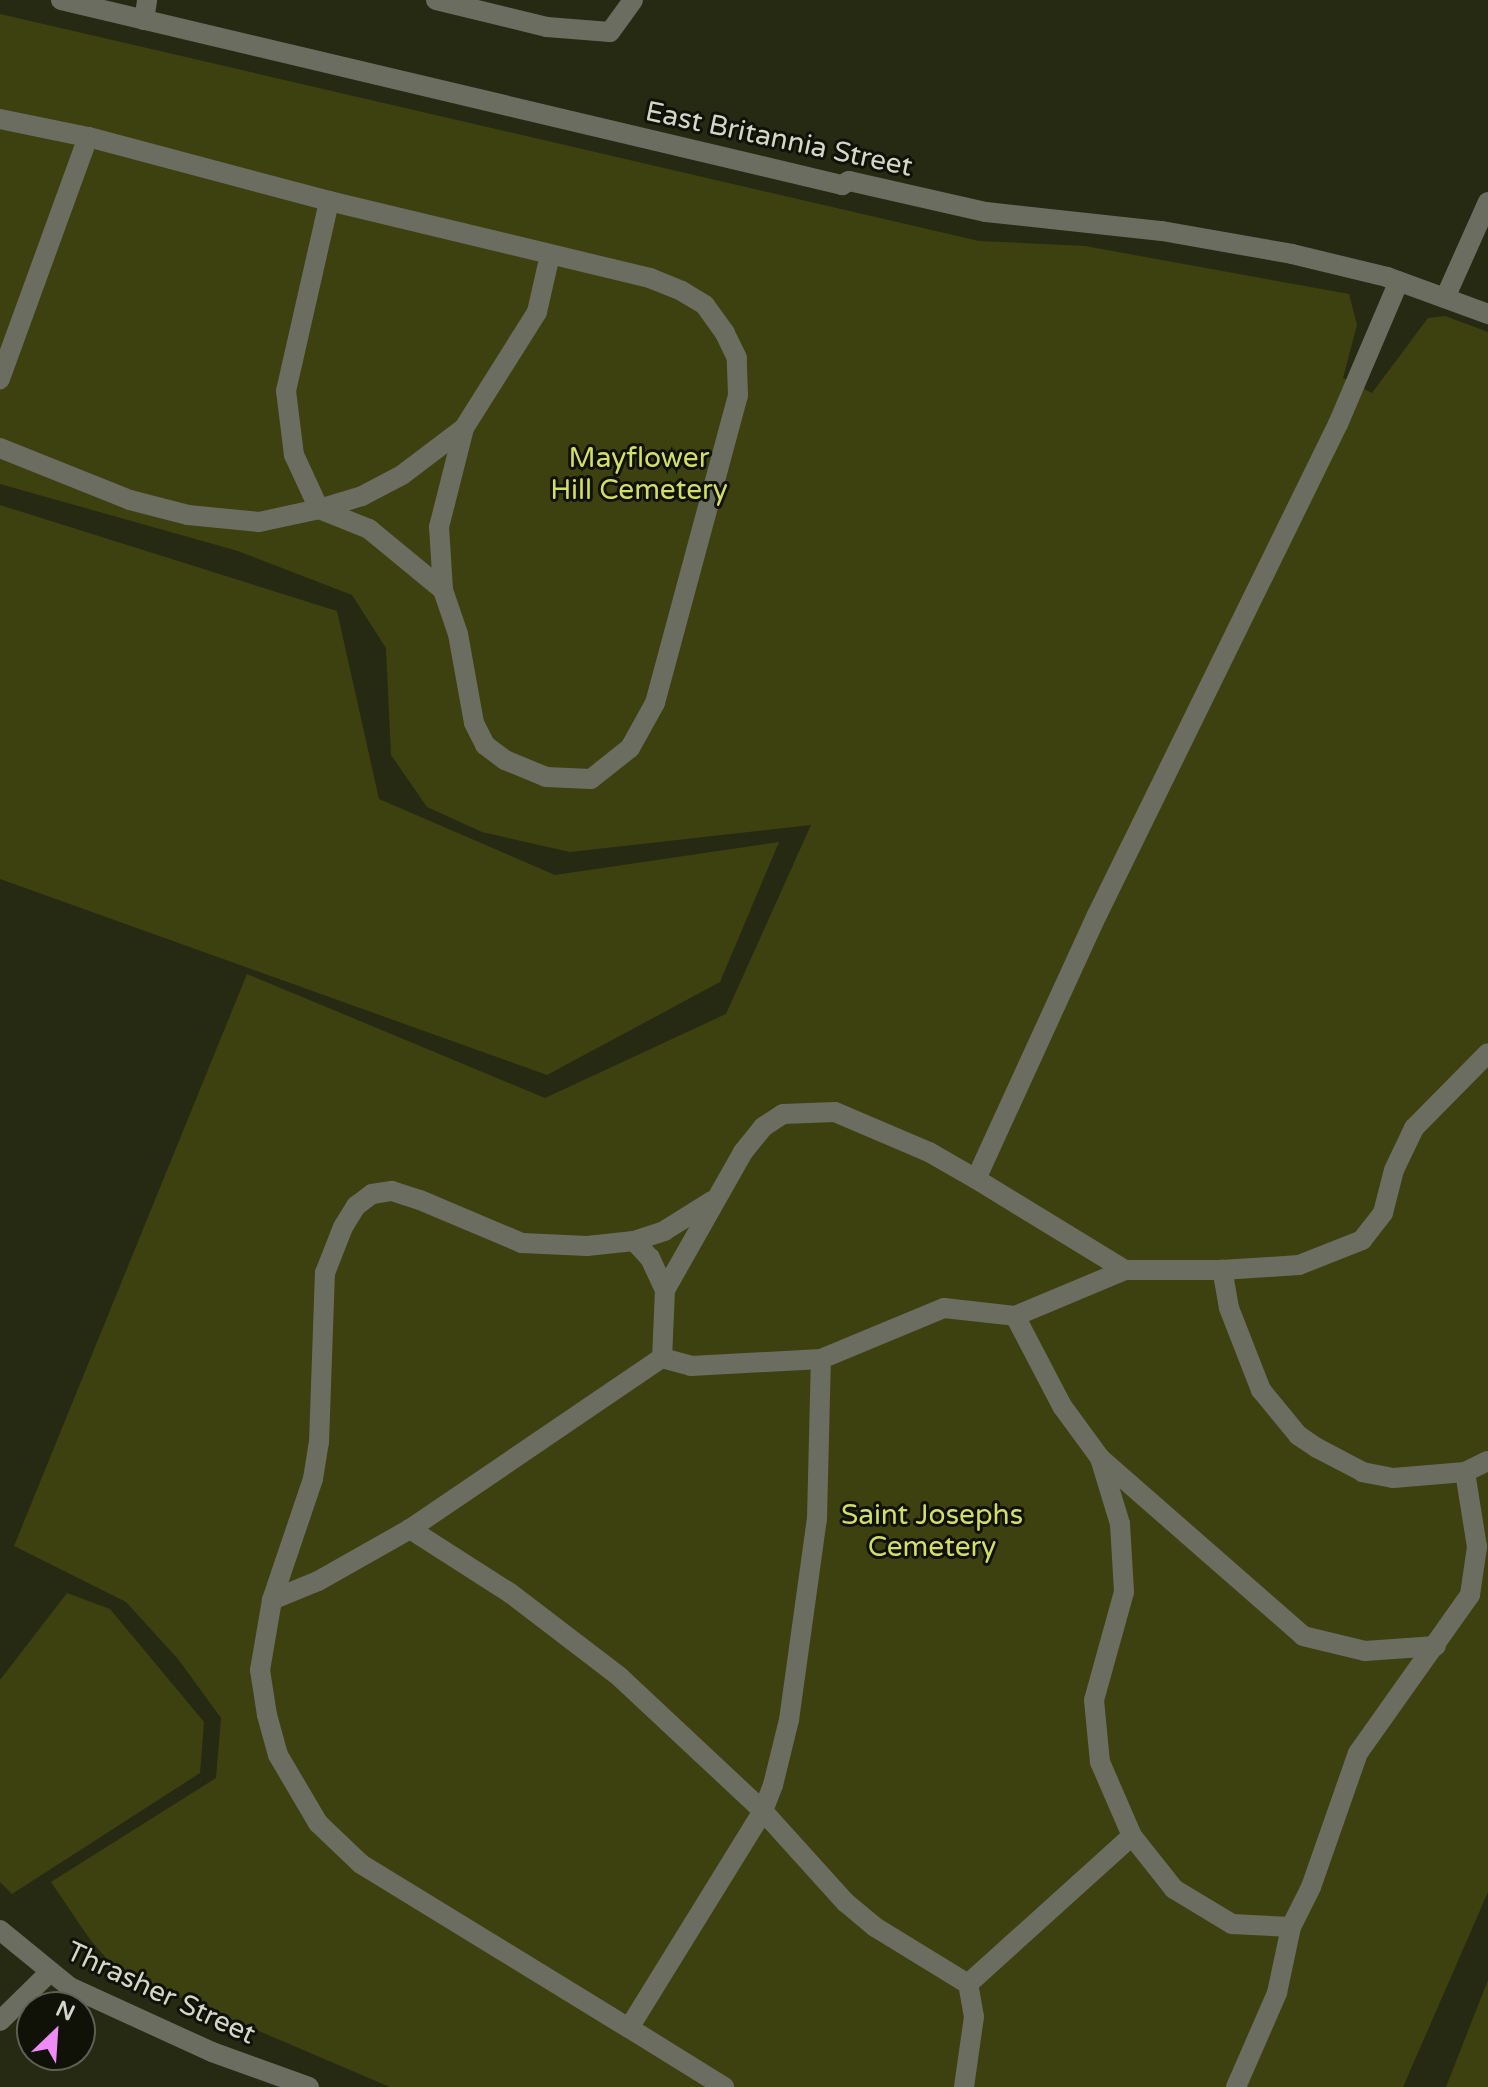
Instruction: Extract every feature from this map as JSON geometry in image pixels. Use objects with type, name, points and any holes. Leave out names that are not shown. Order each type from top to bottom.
[{"type":"street","name":"East Britannia Street","points":[[61,0],[146,10],[842,185],[849,181],[986,212],[1244,244],[1399,281],[1488,314]]},
{"type":"street","points":[[436,0],[547,27],[610,32],[633,0]]},
{"type":"street","points":[[0,119],[88,137],[550,255],[682,291],[705,305],[737,358],[738,395],[655,703],[630,748],[591,779],[565,779],[524,769],[485,745],[474,723],[458,634],[443,590],[439,527],[464,428],[537,312],[550,255]]},
{"type":"street","points":[[0,379],[88,137]]},
{"type":"street","points":[[329,201],[286,391],[294,455],[319,509],[369,529],[443,590]]},
{"type":"street","points":[[1445,298],[1488,202]]},
{"type":"street","points":[[976,1179],[1097,915],[1338,424],[1399,281]]},
{"type":"street","points":[[0,448],[130,500],[188,515],[259,522],[362,496],[402,475],[464,428]]},
{"type":"street","points":[[272,1600],[318,1581],[410,1529],[662,1358],[691,1366],[821,1359],[944,1308],[1015,1316],[1125,1270],[1222,1270],[1299,1265],[1362,1240],[1383,1213],[1394,1170],[1414,1128],[1488,1053]]},
{"type":"street","points":[[662,1358],[665,1290],[716,1199],[763,1127],[783,1114],[811,1110],[861,1121],[976,1179],[1125,1270]]},
{"type":"street","points":[[716,1199],[664,1231],[634,1241],[587,1246],[522,1243],[392,1191],[372,1194],[356,1206],[325,1273],[319,1443],[313,1479],[272,1600],[260,1670],[267,1715],[284,1767],[318,1823],[370,1870],[486,1936],[724,2087]]},
{"type":"street","points":[[634,1241],[650,1258],[665,1290]]},
{"type":"street","points":[[1222,1270],[1229,1308],[1261,1390],[1298,1435],[1363,1472],[1393,1478],[1465,1472],[1488,1461]]},
{"type":"street","points":[[1015,1316],[1062,1406],[1100,1458],[1303,1636],[1365,1651],[1436,1646]]},
{"type":"street","points":[[629,2028],[763,1811],[789,1720],[817,1519],[821,1359]]},
{"type":"street","points":[[1100,1458],[1126,1557],[1119,1620],[1094,1700],[1093,1725],[1109,1794],[1150,1866],[1194,1906],[1232,1924],[1291,1927]]},
{"type":"street","points":[[1236,2087],[1277,1993],[1291,1927],[1311,1887],[1330,1820],[1358,1753],[1459,1617],[1477,1576],[1465,1472]]},
{"type":"street","points":[[410,1529],[510,1593],[620,1677],[763,1811],[846,1903],[875,1927],[968,1984],[974,2017],[964,2087]]},
{"type":"street","points":[[968,1984],[1132,1836]]},
{"type":"street","name":"Thrasher Street","points":[[0,1930],[49,1973],[212,2052],[309,2087]]},
{"type":"street","points":[[0,2021],[49,1973]]},
{"type":"green space","name":"Saint Josephs Cemetery","points":[[0,14],[979,241],[1085,246],[1349,294],[1357,325],[1343,378],[1372,393],[1428,318],[1445,316],[1488,332],[1488,1892],[1403,2087],[390,2087],[116,1970],[89,1938],[51,1882],[216,1778],[221,1718],[178,1659],[126,1602],[14,1546],[247,974],[545,1098],[726,1014],[811,825],[570,852],[482,832],[427,807],[391,755],[386,648],[352,595],[238,551],[0,484]]},
{"type":"green space","points":[[0,505],[337,611],[379,799],[555,875],[779,842],[720,982],[547,1075],[0,879]]},
{"type":"green space","points":[[67,1593],[110,1609],[204,1722],[200,1773],[12,1894],[0,1882],[0,1680]]},
{"type":"green space","points":[[1488,1980],[1488,2087],[1446,2087]]},
{"type":"park label","name":"Mayflower Hill Cemetery","points":[[639,474]]}]
